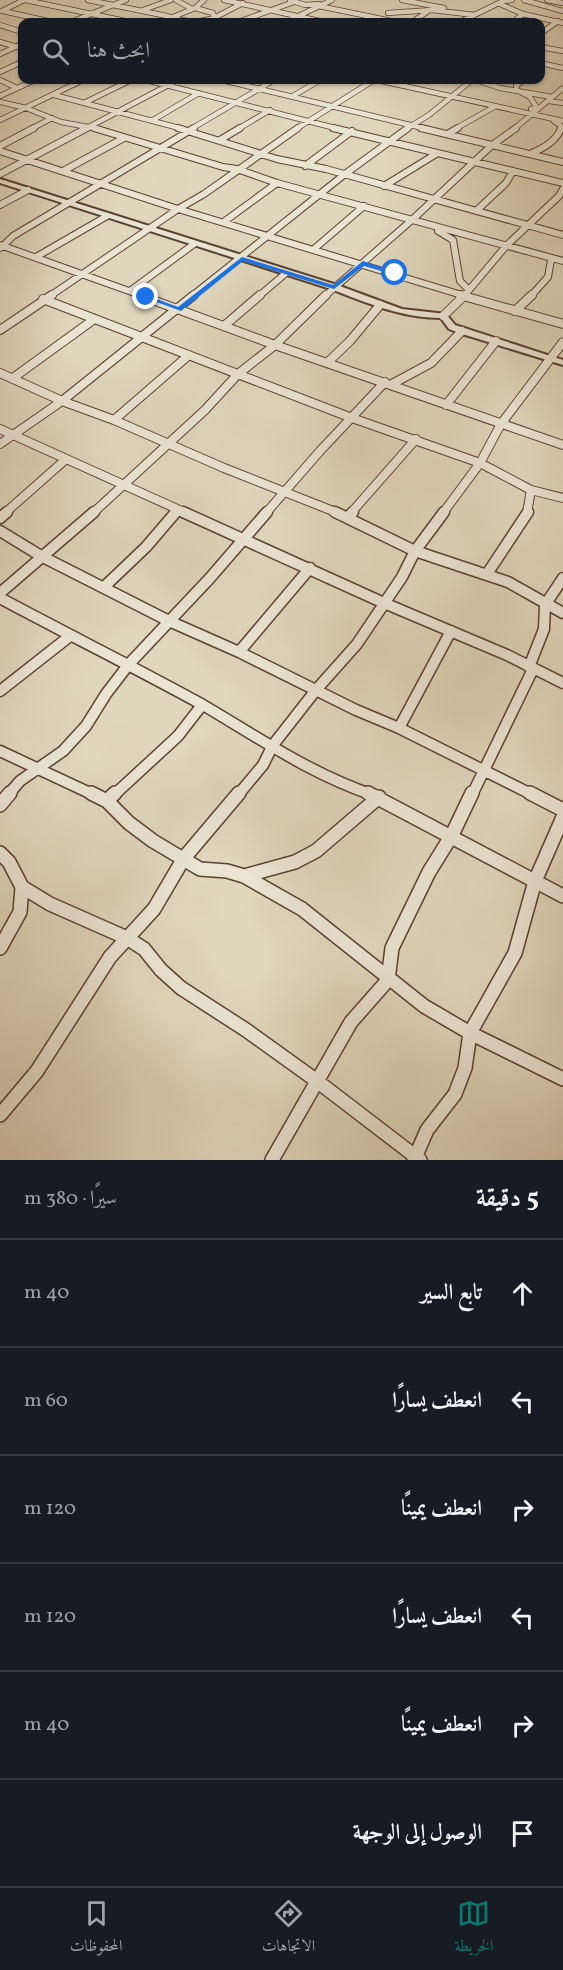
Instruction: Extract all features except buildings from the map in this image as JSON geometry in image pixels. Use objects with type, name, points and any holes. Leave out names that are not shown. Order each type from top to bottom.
[{"type":"street","points":[[2,11],[24,0],[99,18]]},
{"type":"street","points":[[88,0],[168,18]]},
{"type":"street","points":[[82,18],[126,0]]},
{"type":"street","points":[[140,11],[171,0]]},
{"type":"street","points":[[176,0],[193,8],[213,13],[213,18]]},
{"type":"street","points":[[179,18],[204,0]]},
{"type":"street","points":[[224,0],[307,18]]},
{"type":"street","points":[[215,18],[248,0]]},
{"type":"street","points":[[295,18],[332,0]]},
{"type":"street","points":[[382,18],[407,0],[458,12]]},
{"type":"street","points":[[469,18],[502,1],[512,0]]},
{"type":"street","points":[[524,0],[563,11]]},
{"type":"street","points":[[547,0],[563,3]]},
{"type":"street","points":[[247,18],[292,1],[305,5],[324,3]]},
{"type":"street","points":[[440,6],[448,1]]},
{"type":"street","points":[[502,1],[523,14],[540,18]]},
{"type":"street","points":[[319,6],[376,18]]},
{"type":"street","points":[[388,13],[403,10],[458,12],[475,15]]},
{"type":"street","points":[[2,11],[34,18]]},
{"type":"street","points":[[418,18],[429,11]]},
{"type":"street","points":[[148,13],[161,18]]},
{"type":"street","points":[[518,18],[523,14]]},
{"type":"street","points":[[545,30],[563,18]]},
{"type":"street","points":[[545,19],[563,23]]},
{"type":"street","points":[[0,25],[18,31]]},
{"type":"street","points":[[0,42],[18,45]]},
{"type":"street","points":[[0,54],[18,47]]},
{"type":"street","points":[[545,48],[562,50]]},
{"type":"street","points":[[0,72],[18,64]]},
{"type":"street","points":[[545,64],[563,68]]},
{"type":"street","points":[[0,80],[17,88]]},
{"type":"street","points":[[0,96],[26,84]]},
{"type":"street","points":[[0,120],[75,84]]},
{"type":"street","points":[[84,103],[123,84]]},
{"type":"street","points":[[165,84],[563,183]]},
{"type":"street","points":[[242,84],[563,162]]},
{"type":"street","points":[[1,247],[13,236],[266,84]]},
{"type":"street","points":[[293,96],[313,84]]},
{"type":"street","points":[[0,330],[81,273],[204,194],[237,168],[263,154],[309,120],[369,84]]},
{"type":"street","points":[[394,84],[503,109],[534,111],[563,121]]},
{"type":"street","points":[[0,444],[62,401],[389,140],[469,84]]},
{"type":"street","points":[[484,84],[551,99],[563,104]]},
{"type":"street","points":[[519,84],[516,86],[535,103],[534,111]]},
{"type":"street","points":[[0,174],[170,85]]},
{"type":"street","points":[[0,593],[86,520],[123,483],[205,410],[237,374],[276,345],[334,287],[413,219],[491,146],[503,139],[563,88]]},
{"type":"street","points":[[153,120],[199,93]]},
{"type":"street","points":[[54,95],[153,120],[185,132],[220,140],[305,166],[345,174],[563,235]]},
{"type":"street","points":[[0,102],[224,167],[237,168],[277,183],[413,219],[550,260],[563,261]]},
{"type":"street","points":[[449,134],[494,107]]},
{"type":"street","points":[[220,140],[270,110]]},
{"type":"street","points":[[532,153],[548,145],[562,130],[556,122],[534,111]]},
{"type":"street","points":[[0,146],[52,118]]},
{"type":"street","points":[[305,166],[352,131]]},
{"type":"street","points":[[63,171],[124,138]]},
{"type":"street","points":[[0,151],[178,209],[225,221],[464,296],[563,324]]},
{"type":"street","points":[[384,186],[394,183],[436,153]]},
{"type":"street","points":[[476,211],[506,183],[513,171]]},
{"type":"street","points":[[0,181],[334,287],[380,305],[424,316],[443,316],[464,296],[506,246],[563,189]]},
{"type":"street","points":[[225,221],[277,183]]},
{"type":"street","points":[[0,205],[28,190]]},
{"type":"street","points":[[314,249],[364,206]]},
{"type":"street","points":[[36,257],[107,216]]},
{"type":"street","points":[[413,219],[447,234],[453,240],[460,280],[469,290]]},
{"type":"street","points":[[130,291],[194,244]]},
{"type":"street","points":[[1,247],[36,257],[276,345],[563,445]]},
{"type":"street","points":[[516,311],[544,284],[548,277],[550,260]]},
{"type":"street","points":[[224,326],[286,273]]},
{"type":"street","points":[[43,299],[352,418],[480,463],[531,490],[563,498]]},
{"type":"street","points":[[328,362],[350,341],[380,305]]},
{"type":"street","points":[[443,316],[452,327],[462,331],[563,363]]},
{"type":"street","points":[[13,378],[93,320]]},
{"type":"street","points":[[0,805],[20,781],[63,751],[86,726],[105,694],[129,664],[352,418],[389,383],[431,363],[462,331]]},
{"type":"street","points":[[446,405],[496,341]]},
{"type":"street","points":[[0,1115],[37,1071],[110,957],[154,909],[184,858],[263,765],[273,745],[316,690],[357,644],[402,577],[414,551],[480,463],[501,424],[563,342]]},
{"type":"street","points":[[114,420],[189,355]]},
{"type":"street","points":[[0,373],[62,401],[348,516],[414,551],[508,582],[563,613]]},
{"type":"street","points":[[0,429],[65,460],[123,483],[177,511],[507,655],[563,683]]},
{"type":"street","points":[[348,516],[416,439]]},
{"type":"street","points":[[0,518],[65,460]]},
{"type":"street","points":[[487,574],[528,512],[531,490]]},
{"type":"street","points":[[104,587],[146,548],[177,511]]},
{"type":"street","points":[[0,531],[41,556],[169,621],[399,728],[563,810]]},
{"type":"street","points":[[239,652],[310,568]]},
{"type":"street","points":[[272,1160],[351,1022],[388,980],[392,948],[429,872],[452,835],[484,772],[531,668],[544,632],[547,616],[545,604],[563,578]]},
{"type":"street","points":[[0,598],[70,636],[129,664],[273,745],[307,768],[341,784],[379,797],[563,896]]},
{"type":"street","points":[[399,728],[451,631]]},
{"type":"street","points":[[0,691],[70,636]]},
{"type":"street","points":[[107,801],[178,735],[202,705]]},
{"type":"street","points":[[0,751],[107,801],[129,823],[153,841],[200,869],[227,871],[244,876],[302,909],[388,980],[424,1006],[470,1033],[563,1078]]},
{"type":"street","points":[[244,876],[295,862],[316,851],[379,797]]},
{"type":"street","points":[[22,887],[50,904],[127,938],[144,948],[161,970],[181,988],[246,1030],[317,1081],[416,1159],[427,1130],[455,1094],[465,1068],[470,1033],[515,954],[535,881],[563,817]]},
{"type":"street","points":[[0,853],[9,862],[22,887],[24,899],[19,920],[0,948]]},
{"type":"route","points":[[146,297],[179,309],[242,259],[334,287],[363,263],[395,273]]}]
